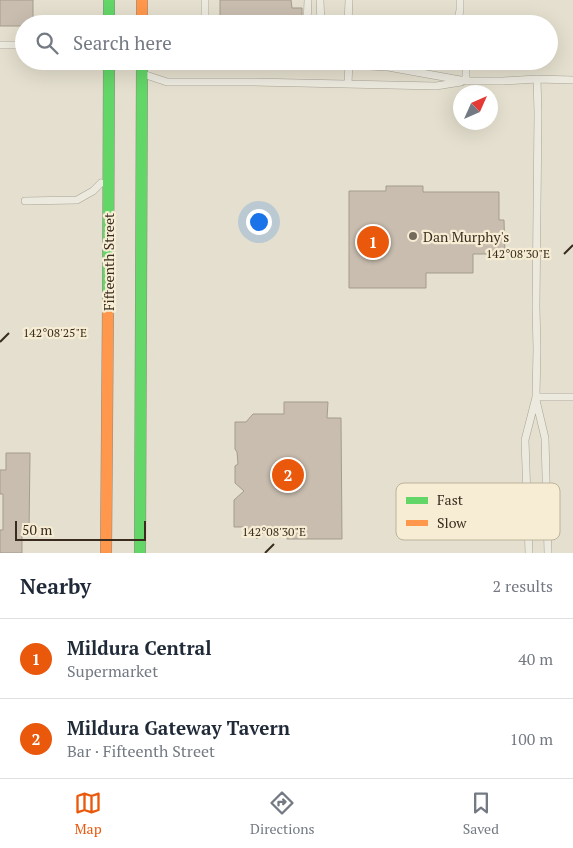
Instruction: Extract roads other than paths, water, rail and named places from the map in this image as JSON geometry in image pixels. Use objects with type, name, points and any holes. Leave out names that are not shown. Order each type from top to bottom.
[{"type":"highway","points":[[109,0],[109,15]]},
{"type":"highway","points":[[142,0],[142,15]]},
{"type":"highway","name":"Fifteenth Street","points":[[106,553],[109,70]]},
{"type":"highway","points":[[138,70],[140,553]]},
{"type":"lane","points":[[205,15],[206,0]]},
{"type":"lane","points":[[307,15],[308,0]]},
{"type":"lane","points":[[320,0],[321,15]]},
{"type":"lane","points":[[348,15],[349,0]]},
{"type":"lane","points":[[459,15],[460,0]]},
{"type":"lane","points":[[460,10],[461,15]]},
{"type":"lane","points":[[0,45],[15,45]]},
{"type":"lane","points":[[145,70],[167,82],[436,86],[466,81],[573,80]]},
{"type":"lane","points":[[348,84],[349,70]]},
{"type":"lane","points":[[410,70],[466,81]]},
{"type":"lane","points":[[466,70],[466,81]]},
{"type":"lane","points":[[527,483],[525,440],[536,397],[538,113],[536,79]]},
{"type":"lane","points":[[25,201],[77,200],[93,192],[108,175]]},
{"type":"lane","points":[[536,397],[573,397]]},
{"type":"lane","points":[[536,397],[545,438],[546,483]]},
{"type":"lane","points":[[529,540],[529,553]]},
{"type":"lane","points":[[548,540],[548,553]]},
{"type":"place","name":"Dan Murphy's","points":[[413,236]]},
{"type":"place","name":"Mildura Central","points":[[373,242]]},
{"type":"place","name":"Mildura Gateway Tavern","points":[[288,475]]}]
